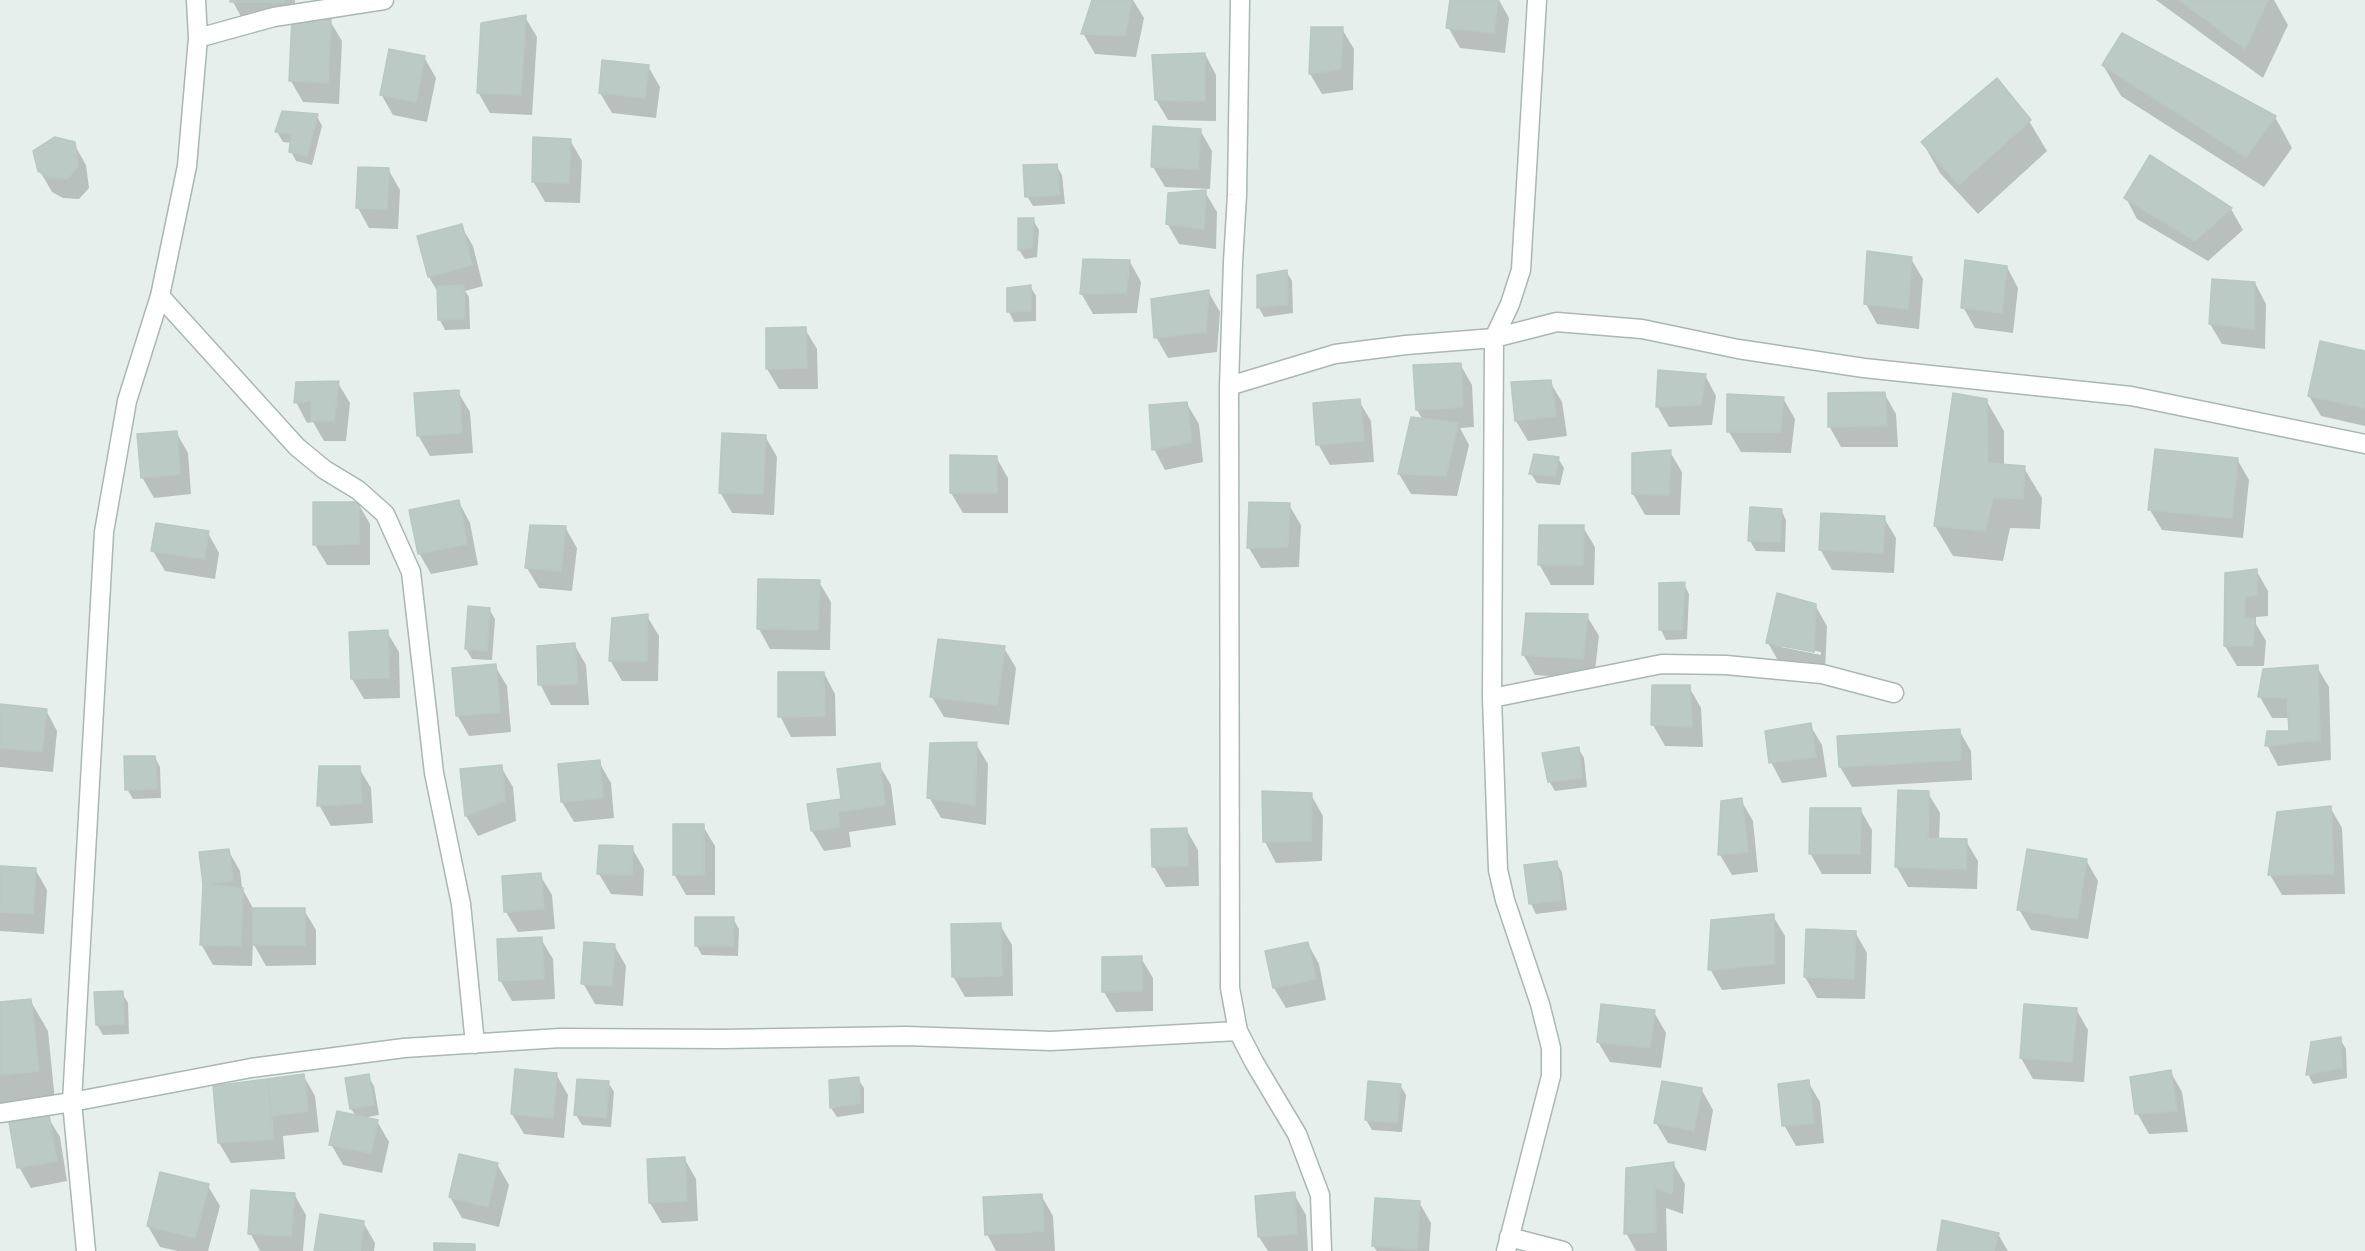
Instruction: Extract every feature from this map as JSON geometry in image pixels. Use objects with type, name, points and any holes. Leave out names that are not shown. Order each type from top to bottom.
[{"type":"street","points":[[86,1251],[72,1102],[105,532],[127,401],[160,296],[187,166],[198,38],[196,0]]},
{"type":"street","points":[[198,38],[274,17],[384,0]]},
{"type":"street","points":[[1240,0],[1237,195],[1229,386],[1230,988],[1238,1031],[1297,1134],[1320,1195],[1322,1251]]},
{"type":"street","points":[[1536,0],[1521,270],[1510,304],[1494,338],[1492,698],[1498,870],[1505,900],[1540,1004],[1551,1048],[1551,1076],[1507,1244],[1563,1251]]},
{"type":"street","points":[[160,296],[297,447],[325,470],[358,490],[385,514],[411,572],[434,772],[461,904],[475,1044]]},
{"type":"street","points":[[1229,386],[1335,354],[1406,345],[1494,338],[1557,322],[1642,329],[1738,349],[1864,368],[2131,396],[2365,444]]},
{"type":"street","points":[[1492,698],[1662,664],[1726,665],[1822,674],[1894,693]]},
{"type":"street","points":[[0,1113],[72,1102],[251,1068],[404,1048],[560,1038],[723,1039],[906,1036],[1051,1041],[1238,1031]]},
{"type":"building","points":[[230,0],[284,0],[284,2],[230,2]]},
{"type":"building","points":[[1092,0],[1132,0],[1125,36],[1081,34]]},
{"type":"building","points":[[1450,0],[1498,0],[1494,33],[1446,28]]},
{"type":"building","points":[[2179,0],[2268,0],[2245,49]]},
{"type":"building","points":[[526,15],[521,95],[477,93],[481,23]]},
{"type":"building","points":[[292,17],[331,19],[328,83],[289,81]]},
{"type":"building","points":[[1311,27],[1343,27],[1341,69],[1309,74]]},
{"type":"building","points":[[2122,33],[2276,116],[2246,157],[2102,65]]},
{"type":"building","points":[[389,49],[425,56],[416,102],[380,95]]},
{"type":"building","points":[[1205,53],[1205,101],[1155,100],[1152,55]]},
{"type":"building","points":[[602,60],[649,65],[645,98],[599,93]]},
{"type":"building","points":[[1997,78],[2031,120],[1959,185],[1921,142]]},
{"type":"building","points":[[282,111],[318,114],[307,156],[289,152],[291,134],[275,132]]},
{"type":"building","points":[[1153,126],[1201,129],[1198,169],[1151,167]]},
{"type":"building","points":[[55,137],[75,142],[78,167],[67,179],[50,178],[38,171],[33,151]]},
{"type":"building","points":[[533,137],[571,139],[569,183],[532,182]]},
{"type":"building","points":[[2150,155],[2232,208],[2195,241],[2124,198]]},
{"type":"building","points":[[1057,164],[1060,195],[1025,197],[1023,165]]},
{"type":"building","points":[[358,167],[389,168],[387,209],[356,208]]},
{"type":"building","points":[[1206,190],[1204,229],[1166,224],[1168,193]]},
{"type":"building","points":[[1018,218],[1034,218],[1032,247],[1018,250]]},
{"type":"building","points":[[462,224],[472,265],[428,277],[417,236]]},
{"type":"building","points":[[1867,251],[1912,257],[1908,309],[1864,304]]},
{"type":"building","points":[[1083,259],[1130,260],[1126,293],[1080,294]]},
{"type":"building","points":[[1965,260],[2007,266],[2002,313],[1961,308]]},
{"type":"building","points":[[1287,270],[1288,304],[1257,308],[1257,275]]},
{"type":"building","points":[[2212,279],[2255,282],[2254,329],[2209,324]]},
{"type":"building","points":[[464,285],[465,319],[438,320],[437,286]]},
{"type":"building","points":[[1031,285],[1031,311],[1007,312],[1007,288]]},
{"type":"building","points":[[1209,290],[1206,332],[1154,338],[1151,299]]},
{"type":"building","points":[[806,327],[807,368],[766,369],[766,328]]},
{"type":"building","points":[[2320,341],[2365,351],[2365,408],[2308,396]]},
{"type":"building","points":[[1461,363],[1463,407],[1416,410],[1413,365]]},
{"type":"building","points":[[1658,370],[1706,374],[1701,405],[1656,407]]},
{"type":"building","points":[[1551,380],[1556,416],[1515,421],[1511,382]]},
{"type":"building","points":[[339,381],[334,421],[311,421],[311,401],[294,403],[296,382]]},
{"type":"building","points":[[459,390],[462,433],[417,436],[414,393]]},
{"type":"building","points":[[1885,392],[1887,426],[1828,427],[1828,393]]},
{"type":"building","points":[[1953,393],[1987,399],[1988,463],[2025,466],[2023,499],[1993,498],[1985,531],[1934,526]]},
{"type":"building","points":[[1727,394],[1784,397],[1780,432],[1727,432]]},
{"type":"building","points":[[1360,399],[1364,441],[1316,445],[1313,403]]},
{"type":"building","points":[[1187,402],[1192,442],[1152,450],[1149,405]]},
{"type":"building","points":[[1411,417],[1458,423],[1446,476],[1398,474]]},
{"type":"building","points":[[177,431],[180,474],[141,478],[137,434]]},
{"type":"building","points":[[722,433],[766,435],[763,494],[719,493]]},
{"type":"building","points":[[2155,449],[2238,458],[2232,518],[2148,510]]},
{"type":"building","points":[[1671,450],[1669,495],[1632,494],[1632,453]]},
{"type":"building","points":[[1534,454],[1559,457],[1555,476],[1529,474]]},
{"type":"building","points":[[950,455],[997,456],[997,493],[950,493]]},
{"type":"building","points":[[459,500],[467,544],[418,554],[409,510]]},
{"type":"building","points":[[313,502],[359,502],[359,544],[313,545]]},
{"type":"building","points":[[1249,502],[1290,503],[1288,547],[1247,548]]},
{"type":"building","points":[[1750,507],[1782,509],[1780,542],[1748,541]]},
{"type":"building","points":[[1821,513],[1885,516],[1883,553],[1819,550]]},
{"type":"building","points":[[156,523],[209,531],[204,559],[151,551]]},
{"type":"building","points":[[530,525],[566,526],[561,571],[525,568]]},
{"type":"building","points":[[1539,525],[1584,525],[1583,565],[1538,565]]},
{"type":"building","points":[[2257,569],[2257,595],[2245,597],[2245,617],[2255,619],[2253,646],[2224,646],[2225,573]]},
{"type":"building","points":[[758,579],[820,580],[818,630],[757,629]]},
{"type":"building","points":[[1685,582],[1682,630],[1659,630],[1659,583]]},
{"type":"building","points":[[1777,593],[1816,604],[1814,652],[1766,643]]},
{"type":"building","points":[[468,606],[490,608],[487,651],[465,649]]},
{"type":"building","points":[[1526,613],[1588,614],[1583,659],[1522,655]]},
{"type":"building","points":[[648,614],[647,661],[609,661],[612,618]]},
{"type":"building","points":[[388,630],[389,678],[351,679],[349,632]]},
{"type":"building","points":[[938,639],[1005,646],[997,705],[930,697]]},
{"type":"building","points":[[575,643],[578,684],[538,685],[537,646]]},
{"type":"building","points":[[496,664],[500,712],[456,716],[452,668]]},
{"type":"building","points":[[2318,665],[2320,740],[2265,746],[2267,731],[2289,731],[2287,698],[2258,697],[2263,669]]},
{"type":"building","points":[[778,672],[824,672],[825,716],[778,717]]},
{"type":"building","points":[[1652,685],[1690,685],[1692,727],[1651,725]]},
{"type":"building","points":[[0,704],[47,709],[42,752],[0,748]]},
{"type":"building","points":[[1811,723],[1816,757],[1769,763],[1765,731]]},
{"type":"building","points":[[1960,729],[1961,760],[1839,767],[1837,736]]},
{"type":"building","points":[[977,742],[975,805],[927,798],[930,743]]},
{"type":"building","points":[[1579,747],[1582,778],[1548,782],[1542,753]]},
{"type":"building","points":[[124,756],[155,756],[157,789],[125,790]]},
{"type":"building","points":[[600,760],[603,798],[561,802],[558,764]]},
{"type":"building","points":[[880,763],[885,805],[838,812],[840,827],[811,831],[807,804],[841,799],[837,769]]},
{"type":"building","points":[[502,765],[505,801],[465,816],[460,769]]},
{"type":"building","points":[[319,766],[360,766],[362,803],[317,806]]},
{"type":"building","points":[[1898,790],[1929,791],[1928,838],[1967,839],[1966,869],[1895,867]]},
{"type":"building","points":[[1262,791],[1312,793],[1311,841],[1263,842]]},
{"type":"building","points":[[1742,798],[1748,852],[1718,855],[1721,801]]},
{"type":"building","points":[[2331,806],[2334,874],[2268,875],[2277,812]]},
{"type":"building","points":[[1810,808],[1861,808],[1860,854],[1809,854]]},
{"type":"building","points":[[673,824],[704,824],[704,875],[673,875]]},
{"type":"building","points":[[1187,828],[1188,866],[1152,867],[1151,829]]},
{"type":"building","points":[[599,845],[633,846],[632,875],[597,874]]},
{"type":"building","points":[[229,849],[233,881],[203,884],[199,852]]},
{"type":"building","points":[[2027,849],[2087,859],[2077,919],[2017,910]]},
{"type":"building","points":[[1557,861],[1562,900],[1529,904],[1524,865]]},
{"type":"building","points":[[0,866],[36,868],[33,914],[0,912]]},
{"type":"building","points":[[541,873],[544,909],[504,912],[502,876]]},
{"type":"building","points":[[203,884],[243,888],[241,946],[200,945]]},
{"type":"building","points":[[253,908],[305,908],[305,945],[253,945]]},
{"type":"building","points":[[1774,914],[1774,964],[1708,970],[1711,920]]},
{"type":"building","points":[[695,917],[734,917],[733,946],[695,946]]},
{"type":"building","points":[[1001,923],[1002,976],[952,977],[951,924]]},
{"type":"building","points":[[1806,929],[1856,931],[1854,979],[1804,977]]},
{"type":"building","points":[[542,937],[544,979],[499,981],[497,939]]},
{"type":"building","points":[[584,942],[615,944],[612,986],[581,984]]},
{"type":"building","points":[[1308,942],[1316,979],[1273,988],[1265,951]]},
{"type":"building","points":[[1142,956],[1142,991],[1102,992],[1102,957]]},
{"type":"building","points":[[123,991],[124,1024],[96,1025],[94,992]]},
{"type":"building","points":[[31,999],[39,1071],[0,1075],[0,1002]]},
{"type":"building","points":[[1601,1004],[1655,1010],[1650,1048],[1597,1042]]},
{"type":"building","points":[[2024,1004],[2077,1008],[2072,1062],[2020,1058]]},
{"type":"building","points":[[2341,1037],[2342,1068],[2306,1075],[2311,1042]]},
{"type":"building","points":[[515,1069],[557,1073],[553,1118],[511,1114]]},
{"type":"building","points":[[2171,1070],[2177,1111],[2135,1114],[2130,1077]]},
{"type":"building","points":[[304,1074],[308,1111],[272,1116],[267,1079]]},
{"type":"building","points":[[369,1074],[374,1105],[350,1109],[345,1078]]},
{"type":"building","points":[[859,1077],[860,1103],[830,1108],[829,1080]]},
{"type":"building","points":[[267,1079],[274,1139],[218,1143],[213,1086]]},
{"type":"building","points":[[577,1079],[609,1081],[606,1118],[574,1115]]},
{"type":"building","points":[[1809,1080],[1814,1123],[1782,1126],[1778,1084]]},
{"type":"building","points":[[1368,1081],[1401,1084],[1397,1123],[1365,1120]]},
{"type":"building","points":[[1662,1081],[1702,1088],[1694,1131],[1654,1123]]},
{"type":"building","points":[[337,1111],[378,1120],[371,1153],[329,1145]]},
{"type":"building","points":[[49,1115],[57,1161],[17,1168],[9,1122]]},
{"type":"building","points":[[459,1154],[498,1163],[488,1207],[449,1197]]},
{"type":"building","points":[[685,1157],[687,1201],[649,1203],[647,1159]]},
{"type":"building","points":[[1674,1162],[1672,1194],[1655,1188],[1656,1232],[1624,1234],[1626,1168]]},
{"type":"building","points":[[160,1172],[209,1184],[195,1238],[147,1226]]},
{"type":"building","points":[[251,1190],[295,1193],[291,1236],[248,1234]]},
{"type":"building","points":[[1295,1192],[1297,1234],[1258,1237],[1255,1196]]},
{"type":"building","points":[[1042,1194],[1044,1231],[985,1235],[983,1197]]},
{"type":"building","points":[[1375,1198],[1420,1201],[1417,1249],[1372,1246]]},
{"type":"building","points":[[320,1214],[364,1221],[360,1251],[314,1251]]},
{"type":"building","points":[[1942,1220],[1999,1233],[1994,1251],[1937,1251]]},
{"type":"building","points":[[434,1243],[475,1244],[475,1251],[434,1251]]}]
